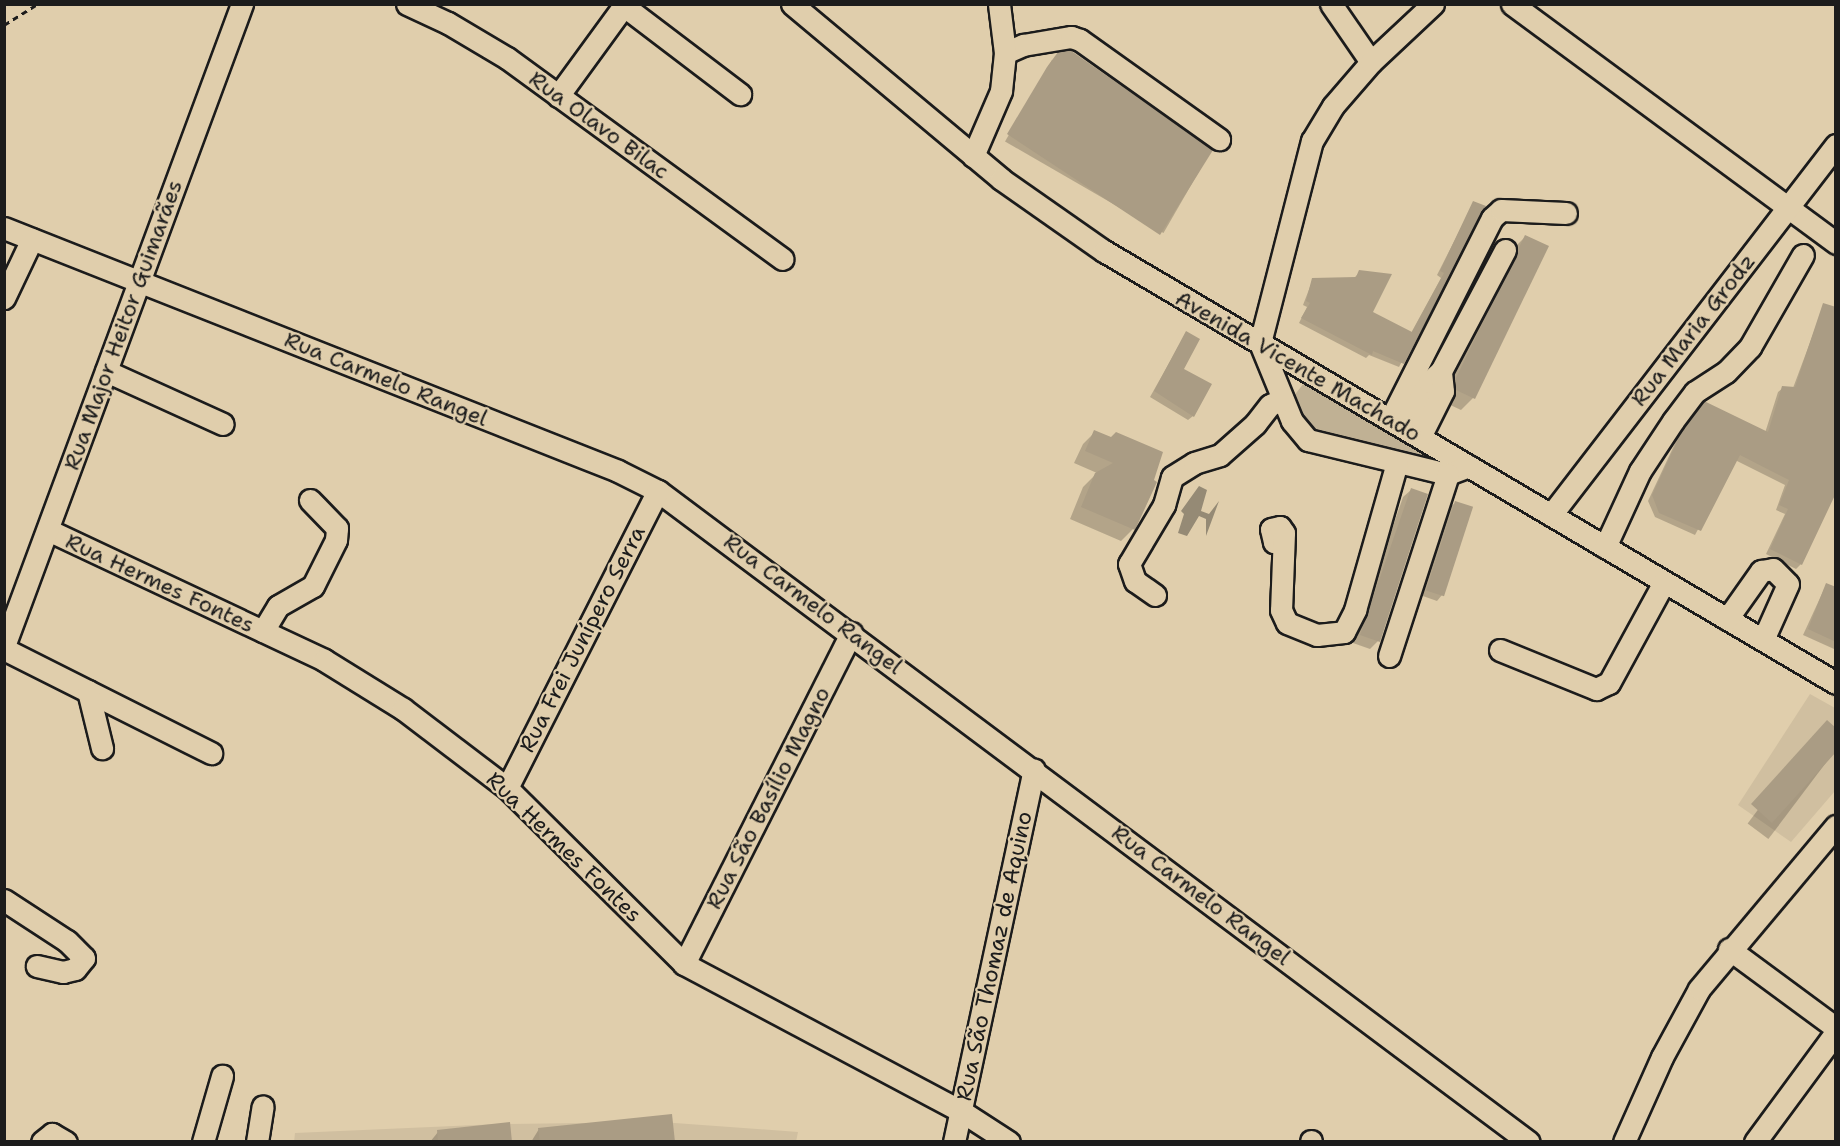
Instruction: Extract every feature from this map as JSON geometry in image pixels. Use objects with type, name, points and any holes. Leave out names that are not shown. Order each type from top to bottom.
[{"type":"street","name":"Rua Major Heitor Guimarães","points":[[4,647],[242,4]]},
{"type":"street","name":"Rua Olavo Bilac","points":[[407,4],[479,40],[783,259]]},
{"type":"street","name":"Avenida Vicente Machado","points":[[792,4],[973,156],[1033,203],[1104,251],[1836,683]]},
{"type":"street","points":[[973,156],[1001,91],[1005,53],[999,4]]},
{"type":"street","points":[[1331,4],[1371,62]]},
{"type":"street","points":[[1432,4],[1371,62],[1333,106],[1312,141],[1260,343],[1295,427],[1308,440],[1448,474],[1469,466]]},
{"type":"street","points":[[1512,4],[1836,243]]},
{"type":"street","points":[[558,96],[625,5],[740,94]]},
{"type":"street","points":[[1005,53],[1052,40],[1071,37],[1080,40],[1219,139]]},
{"type":"street","name":"Rua Maria Grodz","points":[[1551,515],[1836,145]]},
{"type":"street","points":[[1404,428],[1492,218],[1501,210],[1566,213]]},
{"type":"street","name":"Rua Carmelo Rangel","points":[[4,228],[658,490],[1529,1142]]},
{"type":"street","points":[[4,298],[32,239]]},
{"type":"street","points":[[1404,428],[1429,382],[1441,371],[1505,250]]},
{"type":"street","points":[[1605,547],[1640,471],[1673,421],[1695,392],[1726,372],[1750,347],[1803,255]]},
{"type":"street","points":[[106,371],[223,424]]},
{"type":"street","points":[[1155,596],[1135,581],[1129,564],[1164,505],[1172,477],[1194,463],[1220,455],[1255,424],[1270,405],[1283,399]]},
{"type":"street","points":[[1283,543],[1281,610],[1287,623],[1317,635],[1344,632],[1355,610],[1397,463]]},
{"type":"street","points":[[1389,656],[1448,474]]},
{"type":"street","name":"Rua Frei Junípero Serra","points":[[507,788],[658,490]]},
{"type":"street","points":[[263,631],[278,606],[313,586],[336,540],[337,528],[310,500]]},
{"type":"street","name":"Rua Hermes Fontes","points":[[48,530],[324,660],[403,709],[507,788],[684,964],[961,1111],[1009,1142]]},
{"type":"street","points":[[1726,619],[1761,571],[1773,569],[1788,584],[1763,640]]},
{"type":"street","points":[[1500,650],[1596,689],[1610,683],[1664,582]]},
{"type":"street","name":"Rua São Basílio Magno","points":[[684,964],[851,633]]},
{"type":"street","points":[[4,647],[211,753]]},
{"type":"street","points":[[88,691],[102,748]]},
{"type":"street","name":"Rua São Thomaz de Aquino","points":[[954,1142],[1034,770]]},
{"type":"street","points":[[1624,1142],[1684,1014],[1729,950],[1836,826]]},
{"type":"street","points":[[4,900],[68,941],[84,958],[75,969],[63,972],[37,966]]},
{"type":"street","points":[[1729,950],[1836,1030],[1755,1142]]},
{"type":"street","points":[[203,1142],[222,1076]]},
{"type":"street","points":[[257,1142],[263,1106]]},
{"type":"street","points":[[42,1142],[52,1134],[66,1142]]},
{"type":"path","points":[[4,25],[38,4]]},
{"type":"shaded area","points":[[1304,383],[1312,384],[1435,457],[1434,462],[1305,431],[1293,397]]},
{"type":"shaded area","points":[[1199,486],[1207,490],[1201,511],[1209,514],[1219,501],[1206,536],[1206,519],[1199,516],[1187,536],[1178,533],[1184,514],[1181,511]]},
{"type":"shaded area","points":[[1810,694],[1835,708],[1835,791],[1791,842],[1738,805]]},
{"type":"shaded area","points":[[661,1122],[798,1132],[796,1142],[294,1142],[295,1133],[499,1124]]},
{"type":"building","points":[[1070,50],[1213,150],[1160,235],[1007,134],[1058,52]]},
{"type":"building","points":[[1473,201],[1486,206],[1404,364],[1373,351],[1372,355],[1301,318],[1310,303],[1306,301],[1312,278],[1356,277],[1359,270],[1392,274],[1373,312],[1412,332],[1444,273],[1440,271]]},
{"type":"building","points":[[1525,235],[1549,246],[1475,399],[1456,390],[1455,380]]},
{"type":"building","points":[[1823,303],[1836,307],[1836,493],[1802,565],[1770,549],[1788,509],[1779,505],[1789,480],[1740,455],[1701,531],[1659,513],[1652,495],[1682,431],[1704,401],[1768,432],[1782,386],[1795,387]]},
{"type":"building","points":[[1186,331],[1200,339],[1184,369],[1212,384],[1194,417],[1154,391]]},
{"type":"building","points":[[1094,430],[1111,437],[1116,432],[1163,452],[1154,480],[1157,482],[1135,530],[1081,507],[1095,473],[1113,463],[1085,451]]},
{"type":"building","points":[[1411,488],[1428,494],[1380,642],[1360,635]]},
{"type":"building","points":[[1455,501],[1473,507],[1444,596],[1426,590]]},
{"type":"building","points":[[1826,583],[1836,587],[1836,642],[1808,629]]},
{"type":"building","points":[[1827,720],[1836,728],[1836,752],[1772,823],[1751,804]]},
{"type":"building","points":[[672,1114],[675,1142],[540,1142],[538,1128]]},
{"type":"building","points":[[510,1122],[512,1142],[438,1142],[437,1130]]}]
